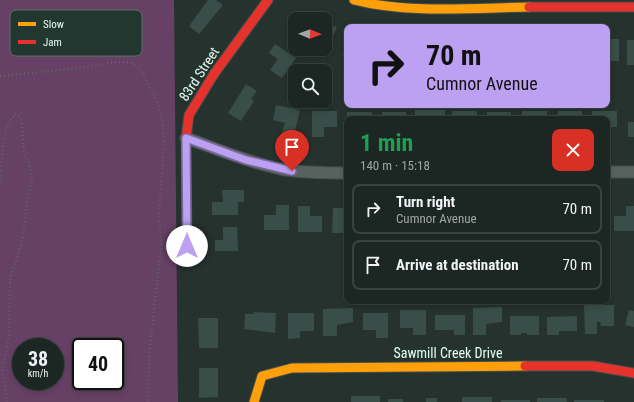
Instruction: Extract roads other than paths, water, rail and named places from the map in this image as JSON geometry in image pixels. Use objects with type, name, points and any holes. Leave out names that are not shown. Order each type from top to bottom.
[{"type":"street","name":"83rd Street","points":[[187,246],[186,138],[189,115],[201,92],[268,0]]},
{"type":"street","points":[[354,0],[376,6],[398,8],[634,7]]},
{"type":"street","points":[[186,138],[246,160],[281,169],[318,173],[344,173]]},
{"type":"street","points":[[610,172],[634,172]]},
{"type":"street","name":"Sawmill Creek Drive","points":[[254,402],[262,376],[285,369],[593,366],[612,368],[634,373]]}]
